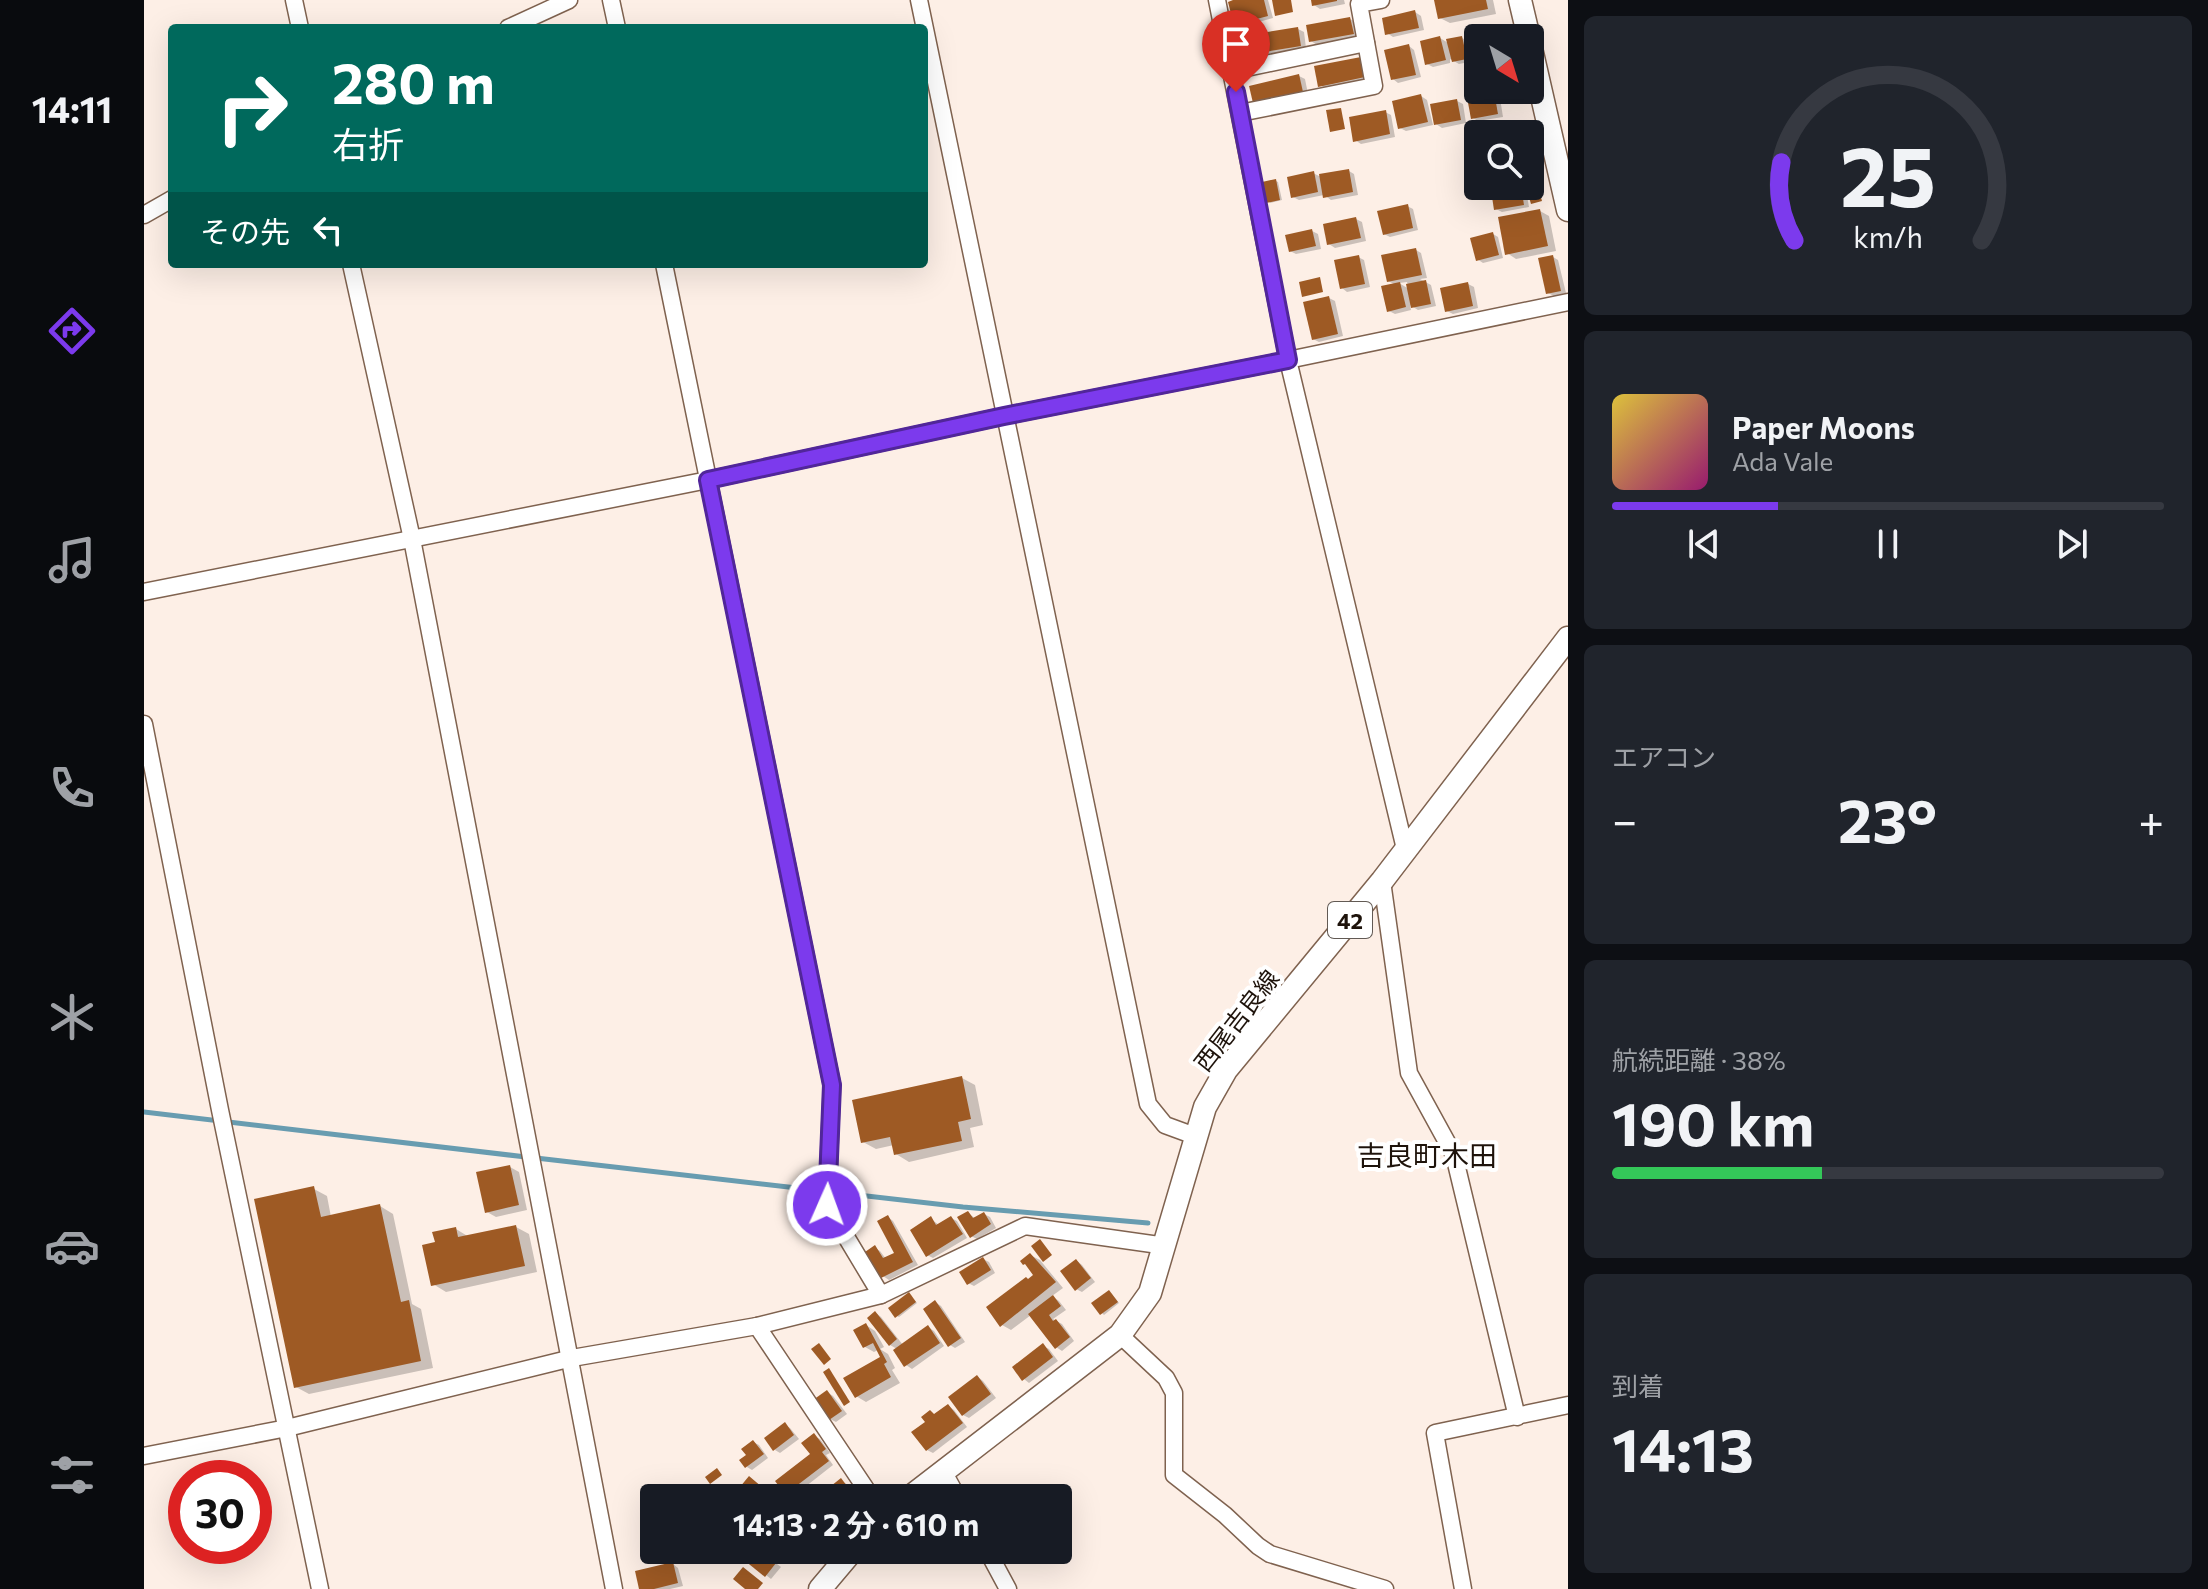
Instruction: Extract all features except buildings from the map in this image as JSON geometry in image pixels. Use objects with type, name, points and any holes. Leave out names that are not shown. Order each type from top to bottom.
[{"type":"main road","points":[[1520,0],[1525,24]]},
{"type":"main road","points":[[1544,104],[1568,210]]},
{"type":"main road","name":"西尾吉良線","points":[[927,1484],[1120,1335],[1150,1293],[1195,1136],[1205,1107],[1226,1070],[1382,881],[1568,638]]},
{"type":"main road","points":[[820,1589],[841,1564]]},
{"type":"street","points":[[294,0],[299,24]]},
{"type":"street","points":[[517,24],[569,0]]},
{"type":"street","points":[[611,0],[616,24]]},
{"type":"street","points":[[919,0],[924,24]]},
{"type":"street","points":[[1217,0],[1288,360],[1405,849]]},
{"type":"street","points":[[1240,113],[1374,86],[1359,4],[1381,0]]},
{"type":"street","points":[[1232,71],[1366,43]]},
{"type":"street","points":[[928,44],[1148,1104],[1165,1125],[1195,1136]]},
{"type":"street","points":[[144,215],[168,201]]},
{"type":"street","points":[[352,268],[412,539],[614,1589]]},
{"type":"street","points":[[665,268],[832,1085],[827,1203],[881,1295]]},
{"type":"street","points":[[144,592],[708,480],[1004,416],[1568,302]]},
{"type":"street","points":[[144,724],[220,1110],[320,1589]]},
{"type":"street","points":[[1382,881],[1409,1073],[1454,1155],[1517,1417]]},
{"type":"street","points":[[144,1456],[287,1428],[572,1358],[757,1326],[881,1295],[1025,1226],[1168,1234]]},
{"type":"street","points":[[757,1326],[863,1484]]},
{"type":"street","points":[[1120,1335],[1166,1378],[1174,1393],[1174,1475],[1270,1554],[1385,1589]]},
{"type":"street","points":[[1463,1589],[1435,1433],[1568,1405]]},
{"type":"street","points":[[943,1471],[950,1484]]},
{"type":"street","points":[[995,1564],[1008,1589]]},
{"type":"waterway","points":[[144,1112],[526,1157]]},
{"type":"waterway","points":[[536,1158],[963,1207],[1148,1223]]},
{"type":"district","name":"吉良町木田","points":[[1427,1155]]},
{"type":"route","points":[[827,1205],[832,1085],[708,480],[1004,416],[1288,360],[1236,92]]}]
